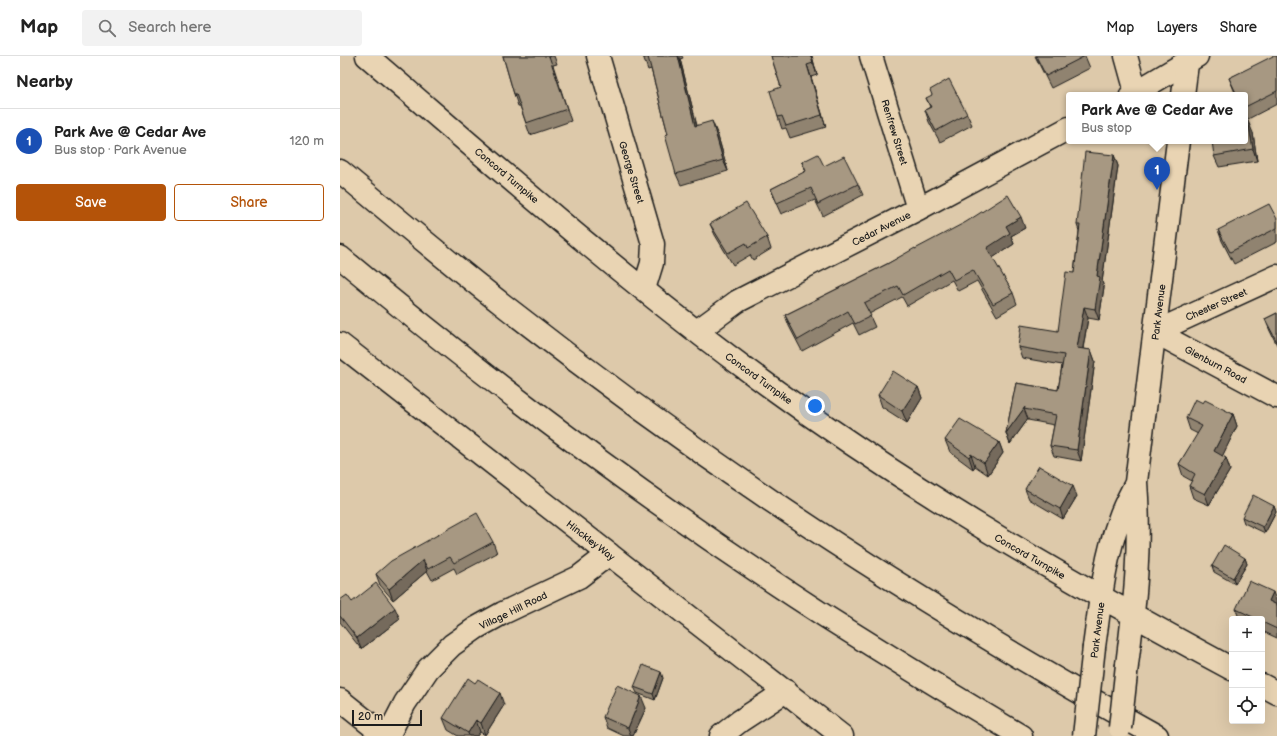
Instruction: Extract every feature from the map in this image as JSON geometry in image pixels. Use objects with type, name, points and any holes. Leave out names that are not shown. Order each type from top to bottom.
[{"type":"main road","name":"Concord Turnpike","points":[[367,56],[578,236],[697,331],[777,391],[886,468],[988,531],[1101,598],[1229,667]]},
{"type":"main road","name":"George Street","points":[[598,56],[653,244],[652,263],[644,289]]},
{"type":"main road","name":"Renfrew Street","points":[[871,56],[918,209]]},
{"type":"main road","points":[[1126,56],[1133,92]]},
{"type":"main road","points":[[1136,92],[1186,57]]},
{"type":"main road","points":[[1183,92],[1186,57]]},
{"type":"main road","name":"Cedar Avenue","points":[[697,331],[738,301],[918,209],[1066,130]]},
{"type":"main road","name":"Park Avenue","points":[[1119,736],[1133,616],[1138,554],[1139,515],[1136,482],[1178,144]]},
{"type":"main road","points":[[340,171],[501,303],[636,405],[773,502],[912,593],[1057,680],[1156,736]]},
{"type":"main road","points":[[340,257],[489,377],[608,466],[689,524],[902,665],[1021,736]]},
{"type":"main road","name":"Chester Street","points":[[1155,332],[1277,276]]},
{"type":"main road","name":"Glenburn Road","points":[[1155,332],[1277,397]]},
{"type":"main road","name":"Hinckley Way","points":[[340,344],[842,736]]},
{"type":"main road","name":"Park Avenue","points":[[1084,736],[1101,598],[1113,537],[1119,519],[1136,482]]},
{"type":"main road","name":"Village Hill Road","points":[[386,736],[405,703],[428,669],[452,645],[476,628],[503,613],[579,577],[609,554]]},
{"type":"main road","points":[[1265,687],[1277,693]]},
{"type":"main road","points":[[721,736],[740,721],[786,691]]},
{"type":"main road","points":[[340,700],[386,736]]},
{"type":"building","points":[[503,56],[549,56],[567,109],[526,123],[516,94],[514,94]]},
{"type":"building","points":[[643,56],[678,56],[695,126],[712,121],[723,160],[676,174],[665,135],[668,134],[648,57],[644,58]]},
{"type":"building","points":[[771,56],[811,56],[813,63],[807,65],[822,115],[786,126],[782,116],[778,117],[770,91],[781,87]]},
{"type":"building","points":[[1036,56],[1085,56],[1046,76]]},
{"type":"building","points":[[1273,56],[1277,56],[1277,91],[1248,106],[1248,92],[1236,92],[1229,78]]},
{"type":"building","points":[[949,79],[967,114],[936,131],[925,110],[931,107],[926,98],[932,95],[930,90]]},
{"type":"building","points":[[1248,121],[1253,149],[1214,156],[1212,144],[1248,144]]},
{"type":"building","points":[[1085,152],[1114,155],[1097,276],[1100,277],[1095,309],[1084,307],[1077,348],[1091,350],[1077,450],[1050,446],[1056,415],[1024,409],[1025,407],[1006,433],[1016,383],[1058,390],[1064,355],[1018,347],[1021,325],[1058,331],[1066,272],[1074,273],[1080,225],[1077,225]]},
{"type":"building","points":[[818,154],[824,166],[844,156],[858,184],[818,204],[811,188],[777,203],[771,189],[806,171],[802,162]]},
{"type":"building","points":[[1008,195],[1021,217],[1006,226],[1010,233],[987,248],[1013,293],[993,304],[973,270],[954,280],[948,269],[903,295],[898,286],[864,303],[871,316],[855,324],[848,311],[798,340],[785,315],[887,264],[966,222]]},
{"type":"building","points":[[746,203],[767,237],[748,248],[746,243],[728,253],[710,224]]},
{"type":"building","points":[[1269,204],[1277,219],[1277,228],[1230,252],[1218,230]]},
{"type":"building","points":[[1277,313],[1277,342],[1265,319]]},
{"type":"building","points":[[893,371],[918,387],[902,411],[878,395]]},
{"type":"building","points":[[1195,399],[1203,403],[1205,400],[1233,414],[1214,451],[1226,458],[1205,494],[1189,486],[1195,474],[1179,464],[1202,426],[1186,418]]},
{"type":"building","points":[[960,419],[999,442],[984,463],[971,454],[969,457],[945,440]]},
{"type":"building","points":[[1039,466],[1073,486],[1060,509],[1025,489]]},
{"type":"building","points":[[1253,495],[1274,506],[1263,527],[1242,517]]},
{"type":"building","points":[[477,513],[493,542],[454,563],[450,557],[428,569],[423,560],[389,589],[376,574],[391,561]]},
{"type":"building","points":[[1224,545],[1245,558],[1233,578],[1212,566]]},
{"type":"building","points":[[1249,581],[1273,592],[1269,601],[1277,605],[1277,629],[1265,623],[1265,616],[1251,616],[1236,609]]},
{"type":"building","points":[[376,583],[395,608],[357,638],[340,616],[340,600],[347,595],[352,602]]},
{"type":"building","points":[[643,665],[661,672],[653,694],[634,687]]},
{"type":"building","points":[[468,678],[475,683],[478,679],[500,693],[481,723],[476,720],[468,733],[443,718]]},
{"type":"building","points":[[617,685],[641,696],[628,728],[603,717]]},
{"type":"place","name":"Park Ave @ Cedar Ave","points":[[1157,190]]}]
